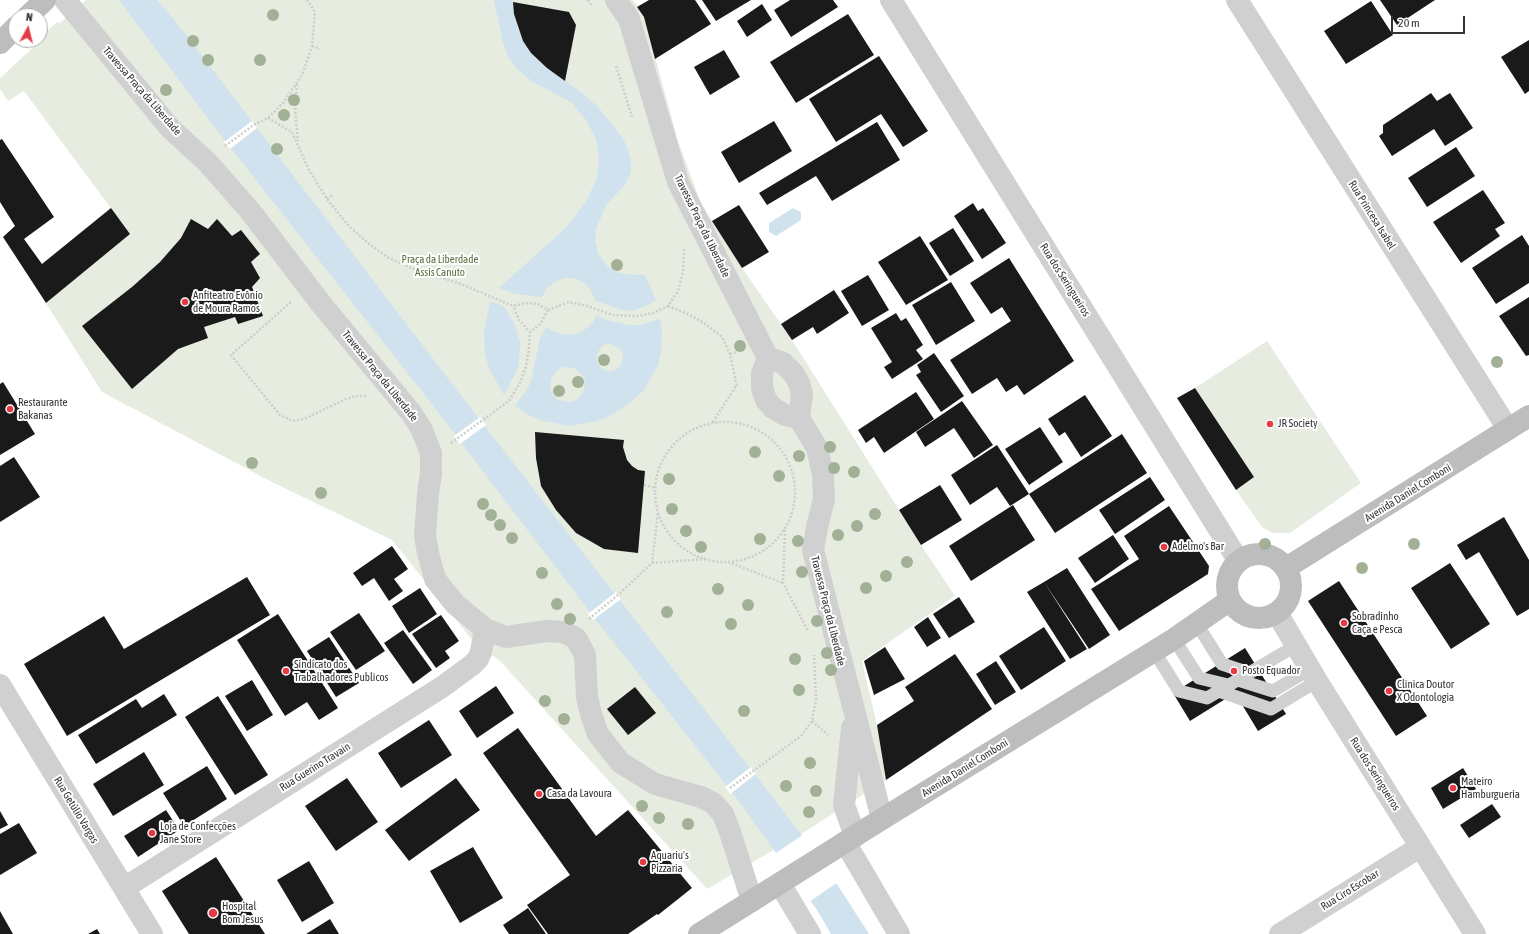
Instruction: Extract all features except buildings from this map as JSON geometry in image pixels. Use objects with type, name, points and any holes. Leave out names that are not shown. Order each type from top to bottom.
[{"type":"street","points":[[36,8],[45,0]]},
{"type":"street","name":"Travessa Praça da Liberdade","points":[[65,0],[170,128],[208,163],[251,212],[308,287],[412,414],[422,430],[431,453],[431,474],[425,536],[435,579],[455,604],[485,629],[506,637],[547,631],[563,632],[576,638],[584,655],[587,697],[598,734],[621,763],[655,784],[701,797],[713,803],[723,814],[752,901]]},
{"type":"street","name":"Travessa Praça da Liberdade","points":[[616,0],[629,19],[678,182],[768,358]]},
{"type":"street","name":"Rua dos Seringueiros","points":[[891,0],[1238,560]]},
{"type":"street","name":"Rua Princesa Isabel","points":[[1237,0],[1508,429]]},
{"type":"street","points":[[0,43],[8,35]]},
{"type":"street","points":[[768,358],[783,363],[794,374],[800,383],[802,394],[799,418],[785,415],[774,408],[766,400],[762,388],[762,374],[768,358]]},
{"type":"street","name":"Avenida Daniel Comboni","points":[[1286,568],[1529,416]]},
{"type":"street","name":"Travessa Praça da Liberdade","points":[[799,418],[817,448],[823,474],[824,499],[816,527],[813,550],[882,819]]},
{"type":"street","points":[[1259,553],[1269,555],[1279,560],[1286,568],[1292,587],[1290,597],[1277,613],[1267,617],[1256,618],[1245,615],[1236,609],[1226,590],[1227,579],[1231,568],[1238,560],[1248,555],[1259,553]]},
{"type":"street","name":"Avenida Daniel Comboni","points":[[700,934],[882,819],[1154,652],[1230,600]]},
{"type":"street","name":"Rua dos Seringueiros","points":[[1277,613],[1475,934]]},
{"type":"street","name":"Rua Guerino Travain","points":[[124,888],[442,687],[478,659],[481,652],[485,629]]},
{"type":"street","name":"Rua Getúlio Vargas","points":[[0,685],[152,934]]},
{"type":"street","name":"Travessa Praça da Liberdade","points":[[854,714],[844,805],[850,839],[899,934]]},
{"type":"street","name":"Rua Ciro Escobar","points":[[1280,934],[1420,847]]},
{"type":"street","points":[[786,880],[810,934]]},
{"type":"lane","points":[[1197,624],[1222,664],[1249,673]]},
{"type":"lane","points":[[1174,639],[1199,678],[1228,685],[1273,691],[1314,675]]},
{"type":"lane","points":[[1154,652],[1179,691],[1207,698],[1296,646]]},
{"type":"lane","points":[[1228,685],[1271,709],[1314,675]]},
{"type":"path","points":[[227,145],[255,124],[268,118],[284,102],[297,84],[302,75],[312,46],[315,12],[308,0]]},
{"type":"path","points":[[312,46],[320,49]]},
{"type":"path","points":[[297,84],[295,110],[298,143]]},
{"type":"path","points":[[268,118],[292,132],[309,170],[327,198],[348,225],[369,244],[389,258],[413,269],[461,284],[513,306],[526,303],[538,304],[548,310]]},
{"type":"path","points":[[327,198],[333,195]]},
{"type":"path","points":[[530,332],[541,323],[548,310],[569,302],[587,306],[613,316],[639,316],[653,313],[668,306],[678,291],[683,272],[684,246]]},
{"type":"path","points":[[308,287],[231,355],[280,415],[294,421],[306,418],[356,396],[373,396],[387,399],[397,397]]},
{"type":"path","points":[[457,440],[509,401],[521,381],[526,366],[530,332],[519,320],[513,306]]},
{"type":"path","points":[[668,306],[688,314],[704,323],[722,337],[730,354],[736,385],[713,422]]},
{"type":"path","points":[[652,563],[658,512],[655,488],[660,466],[672,446],[690,431],[713,422],[735,423],[758,430],[776,444],[790,463],[796,485],[794,508],[785,529],[770,546],[750,557],[727,562]]},
{"type":"path","points":[[644,486],[655,488]]},
{"type":"path","points":[[658,512],[668,532],[684,548],[705,559]]},
{"type":"path","points":[[785,529],[783,583],[809,636]]},
{"type":"path","points":[[590,617],[619,594],[652,563],[705,559],[727,562],[783,583]]},
{"type":"path","points":[[729,790],[801,736],[812,721],[816,699],[814,653]]},
{"type":"green space","name":"Praça da Liberdade Assis Canuto","points":[[86,0],[633,0],[644,17],[678,141],[701,203],[742,268],[792,340],[921,545],[955,596],[862,661],[877,725],[886,780],[801,834],[707,889],[500,661],[473,641],[392,540],[272,482],[102,392],[46,303],[130,234],[24,91],[8,101],[0,89],[0,78],[33,48],[48,48],[48,30],[57,22],[60,23]]},
{"type":"green space","name":"JR Society","points":[[1267,341],[1361,483],[1290,533],[1273,533],[1262,527],[1236,490],[1254,477],[1195,388]]},
{"type":"water","points":[[119,0],[157,0],[176,22],[456,389],[801,834],[828,870],[869,934],[831,934],[817,910],[738,800],[589,611],[435,408],[216,129]]},
{"type":"water","points":[[494,0],[513,0],[514,14],[518,29],[523,41],[531,53],[547,68],[581,92],[598,107],[624,140],[631,159],[631,172],[625,185],[606,205],[596,229],[595,242],[598,253],[607,266],[618,273],[645,275],[656,300],[649,304],[633,311],[620,309],[596,301],[590,289],[584,283],[574,278],[564,278],[555,282],[547,288],[542,297],[515,294],[499,288],[567,227],[588,198],[597,177],[599,157],[596,139],[586,120],[571,102],[533,82],[518,70],[508,57],[502,39]]},
{"type":"water","points":[[793,208],[801,212],[801,220],[776,236],[769,232],[769,223]]},
{"type":"water","points":[[490,302],[499,304],[505,308],[515,325],[520,342],[518,368],[504,395],[489,368],[485,354],[484,332]]},
{"type":"water","points":[[596,315],[606,320],[628,325],[639,325],[660,319],[662,330],[661,353],[658,365],[644,390],[632,401],[610,416],[596,421],[570,426],[543,421],[529,415],[515,406],[529,386],[540,338],[546,327],[562,334],[573,335],[580,333],[594,321]],"holes":[[[611,344],[619,348],[623,355],[620,367],[612,371],[603,370],[597,363],[597,354],[602,346]],[[563,367],[574,368],[585,380],[584,391],[576,400],[570,402],[558,400],[553,396],[550,390],[551,378]]]},
{"type":"pier","points":[[252,121],[257,128],[230,149],[224,142]]},
{"type":"pier","points":[[480,417],[486,425],[460,444],[454,436]]},
{"type":"pier","points":[[616,592],[621,599],[593,620],[588,614]]},
{"type":"pier","points":[[751,767],[756,774],[730,794],[725,787]]},
{"type":"pier","points":[[804,834],[838,882],[809,902],[776,853]]},
{"type":"place","name":"Anfiteatro Evônio de Moura Ramos","points":[[185,302]]},
{"type":"place","name":"Restaurante Bakanas","points":[[10,409]]},
{"type":"place","name":"JR Society","points":[[1270,424]]},
{"type":"place","name":"Adelmo's Bar","points":[[1164,547]]},
{"type":"place","name":"Sobradinho Caça e Pesca","points":[[1344,623]]},
{"type":"place","name":"Sindicato dos Trabalhadores Publicos","points":[[286,671]]},
{"type":"place","name":"Posto Equador","points":[[1234,671]]},
{"type":"place","name":"Clinica Doutor X Odontologia","points":[[1389,691]]},
{"type":"place","name":"Mateiro Hamburgueria","points":[[1453,788]]},
{"type":"place","name":"Casa da Lavoura","points":[[539,794]]},
{"type":"place","name":"Loja de Confecções Jane Store","points":[[152,833]]},
{"type":"place","name":"Aquariu's Pizzaria","points":[[643,862]]},
{"type":"place","name":"Hospital Bom Jesus","points":[[213,913]]}]
